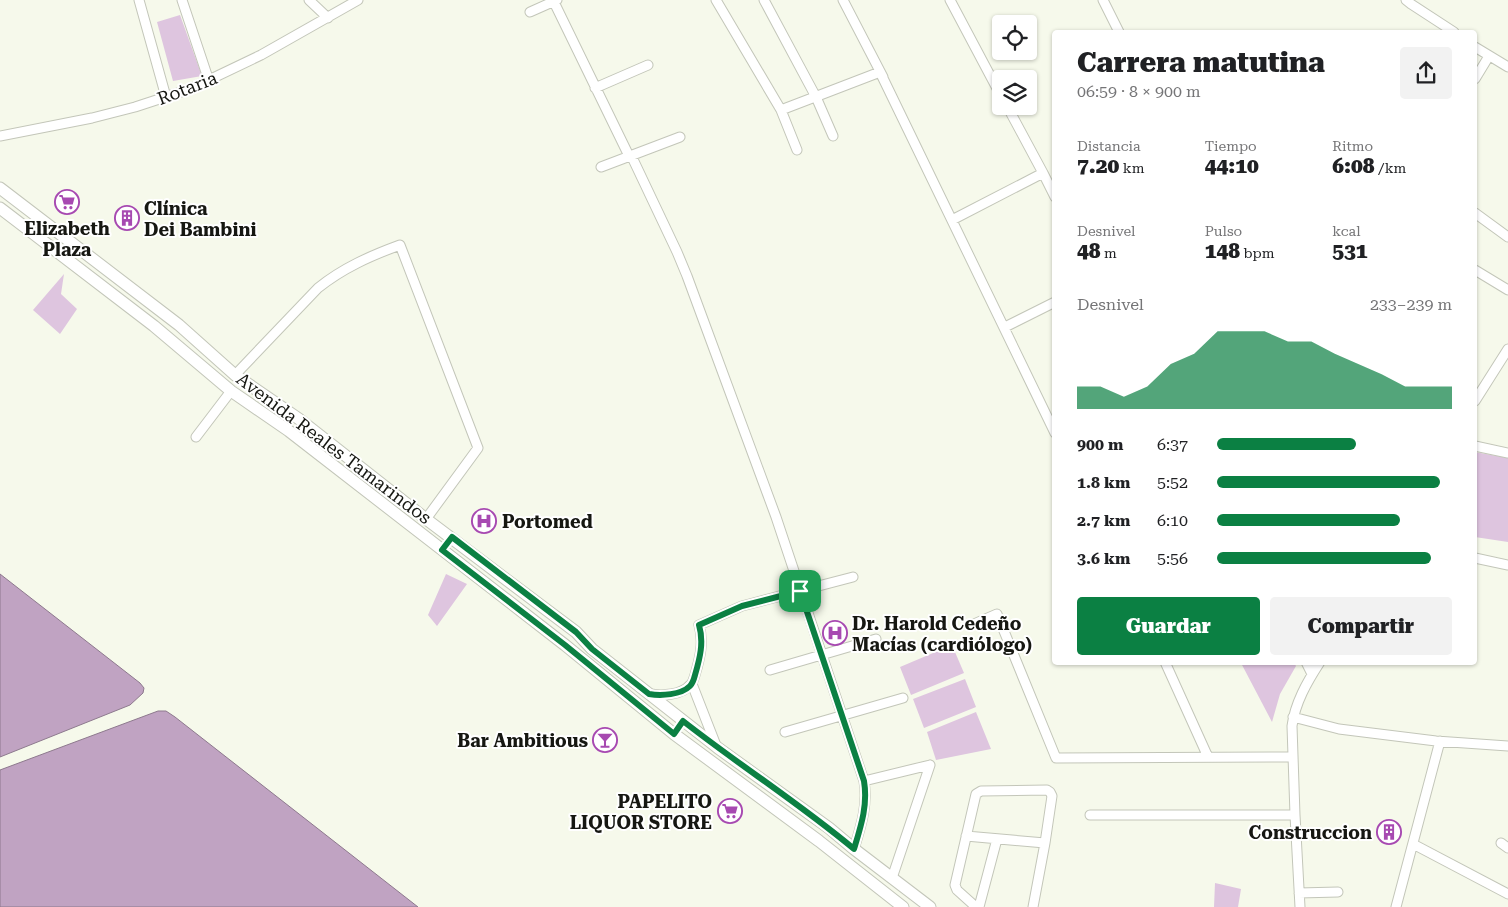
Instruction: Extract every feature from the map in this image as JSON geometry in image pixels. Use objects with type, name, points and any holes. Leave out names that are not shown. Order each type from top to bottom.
[{"type":"main road","name":"Avenida Reales Tamarindos","points":[[0,188],[179,325],[235,375],[299,419],[426,519],[576,632],[592,649],[683,721],[829,828],[930,907]]},
{"type":"main road","name":"Avenida Reales Tamarindos","points":[[0,208],[154,326],[230,391],[290,431],[565,645],[674,734],[819,841],[904,907]]},
{"type":"main road","points":[[154,326],[164,314]]},
{"type":"main road","points":[[442,550],[452,537]]},
{"type":"street","points":[[139,0],[166,98]]},
{"type":"street","points":[[182,0],[208,81]]},
{"type":"street","points":[[309,0],[328,18]]},
{"type":"street","name":"Rotaria","points":[[0,136],[92,118],[166,98],[208,81],[261,55],[358,0]]},
{"type":"street","points":[[716,0],[780,110],[797,150]]},
{"type":"street","points":[[764,0],[816,97],[833,136]]},
{"type":"street","points":[[843,0],[1005,327],[1051,413]]},
{"type":"street","points":[[950,0],[992,79]]},
{"type":"street","points":[[1103,0],[1118,30]]},
{"type":"street","points":[[1406,0],[1451,30]]},
{"type":"street","points":[[530,12],[554,1],[685,271],[776,517],[864,781],[866,792],[865,808],[854,849]]},
{"type":"street","points":[[1477,48],[1508,67]]},
{"type":"street","points":[[1477,76],[1489,56]]},
{"type":"street","points":[[595,88],[648,65]]},
{"type":"street","points":[[780,110],[880,72]]},
{"type":"street","points":[[1012,115],[1052,191]]},
{"type":"street","points":[[601,167],[680,137]]},
{"type":"street","points":[[952,220],[1042,173]]},
{"type":"street","points":[[1477,214],[1508,237]]},
{"type":"street","points":[[235,375],[304,302],[330,278],[362,260],[400,245],[478,448],[426,519]]},
{"type":"street","points":[[1477,271],[1508,290]]},
{"type":"street","points":[[1005,327],[1052,304]]},
{"type":"street","points":[[1477,398],[1508,349]]},
{"type":"street","points":[[196,436],[230,391]]},
{"type":"street","points":[[1477,446],[1508,453]]},
{"type":"street","points":[[1477,558],[1508,565]]},
{"type":"street","points":[[718,748],[692,684],[701,650],[699,625],[742,606],[853,577]]},
{"type":"street","points":[[974,624],[997,614],[1056,758],[1292,757]]},
{"type":"street","points":[[770,670],[876,639]]},
{"type":"street","points":[[1166,665],[1208,757]]},
{"type":"street","points":[[1308,665],[1312,674]]},
{"type":"street","points":[[1300,907],[1292,757],[1293,717],[1298,702],[1318,665]]},
{"type":"street","points":[[649,694],[674,693],[692,684]]},
{"type":"street","points":[[785,732],[903,698]]},
{"type":"street","points":[[1293,717],[1339,729],[1440,741],[1508,746]]},
{"type":"street","points":[[674,734],[683,721]]},
{"type":"street","points":[[1396,907],[1440,741]]},
{"type":"street","points":[[864,781],[930,766],[892,878]]},
{"type":"street","points":[[997,838],[977,907],[955,887],[975,795],[981,791],[1047,790],[1050,792],[1052,796],[1033,907]]},
{"type":"street","points":[[1090,815],[1295,816]]},
{"type":"street","points":[[966,836],[1045,843]]},
{"type":"street","points":[[1413,844],[1508,894]]},
{"type":"street","points":[[1299,893],[1338,892]]},
{"type":"shaded area","points":[[180,15],[202,76],[173,81],[157,22]]},
{"type":"shaded area","points":[[64,274],[61,294],[77,309],[60,334],[33,310]]},
{"type":"shaded area","points":[[1477,452],[1508,458],[1508,542],[1477,537]]},
{"type":"shaded area","points":[[0,574],[140,683],[144,688],[143,693],[130,705],[0,757]]},
{"type":"shaded area","points":[[446,574],[467,584],[437,626],[428,615]]},
{"type":"shaded area","points":[[952,645],[964,673],[911,695],[900,667]]},
{"type":"shaded area","points":[[1242,665],[1296,666],[1280,694],[1272,722]]},
{"type":"shaded area","points":[[965,679],[976,707],[924,728],[913,699]]},
{"type":"shaded area","points":[[158,711],[166,711],[175,717],[418,907],[0,907],[0,770]]},
{"type":"shaded area","points":[[976,712],[991,749],[936,760],[927,732]]},
{"type":"shaded area","points":[[1215,883],[1241,889],[1238,907],[1214,907]]},
{"type":"place","name":"Elizabeth Plaza","points":[[67,202]]},
{"type":"place","name":"Clínica Dei Bambini","points":[[127,218]]},
{"type":"place","name":"Portomed","points":[[484,521]]},
{"type":"place","name":"Dr. Harold Cedeño Macías (cardiólogo)","points":[[835,633]]},
{"type":"place","name":"Bar Ambitious","points":[[605,740]]},
{"type":"place","name":"PAPELITO LIQUOR STORE","points":[[730,811]]},
{"type":"place","name":"Construccion","points":[[1389,832]]},
{"type":"route","points":[[452,537],[576,632],[592,649],[649,694],[654,695],[680,692],[692,684],[701,650],[702,641],[699,625],[742,606],[800,591],[864,781],[866,792],[864,817],[854,849],[829,828],[683,721],[674,734],[565,645],[442,550],[452,537]]}]
